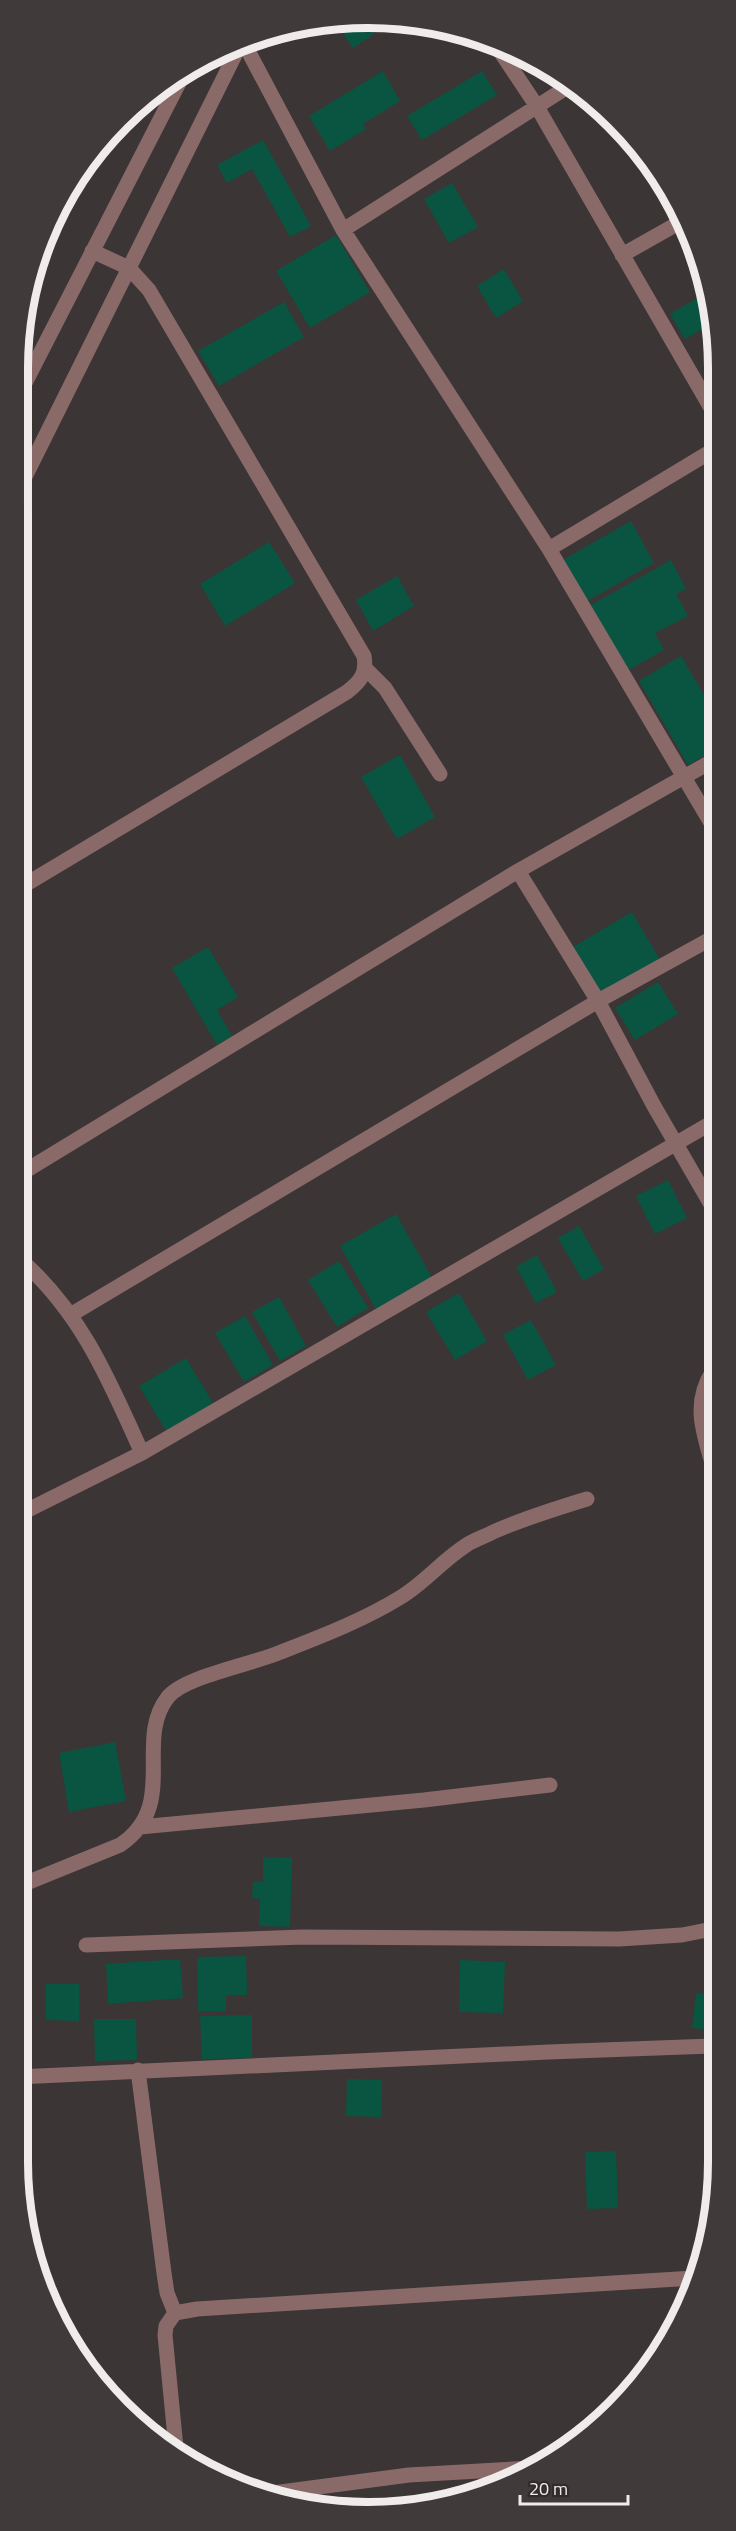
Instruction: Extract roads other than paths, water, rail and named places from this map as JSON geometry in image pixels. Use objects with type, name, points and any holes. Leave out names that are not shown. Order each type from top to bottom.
[{"type":"street","points":[[248,51],[343,230],[549,549],[708,818]]},
{"type":"street","points":[[29,470],[235,56]]},
{"type":"street","points":[[504,57],[536,105],[708,403]]},
{"type":"street","points":[[29,375],[176,88]]},
{"type":"street","points":[[343,230],[562,90]]},
{"type":"street","points":[[622,255],[675,225]]},
{"type":"street","points":[[29,882],[347,692],[362,679],[366,669],[364,656],[149,290],[129,268],[92,251]]},
{"type":"street","points":[[549,549],[708,453]]},
{"type":"street","points":[[366,669],[385,687],[440,774]]},
{"type":"street","points":[[29,1169],[518,871],[708,764]]},
{"type":"street","points":[[518,871],[598,1001],[708,1199]]},
{"type":"street","points":[[72,1314],[598,1001],[708,940]]},
{"type":"street","points":[[29,1510],[142,1453],[708,1125]]},
{"type":"street","points":[[29,1268],[55,1292],[72,1314],[108,1376],[142,1453]]},
{"type":"street","points":[[708,1378],[700,1397],[701,1418],[708,1446]]},
{"type":"street","points":[[29,1882],[120,1845],[132,1837],[140,1827],[153,1794],[156,1726],[160,1708],[170,1695],[186,1683],[260,1661],[358,1620],[402,1597],[466,1545],[532,1515],[587,1499]]},
{"type":"street","points":[[140,1827],[424,1800],[550,1785]]},
{"type":"street","points":[[86,1945],[303,1936],[619,1939],[682,1935],[708,1930]]},
{"type":"street","points":[[29,2076],[708,2046]]},
{"type":"street","points":[[138,2070],[167,2294],[175,2313]]},
{"type":"street","points":[[175,2442],[165,2335],[166,2326],[175,2313],[197,2309],[687,2278]]},
{"type":"street","points":[[283,2492],[409,2475],[514,2469]]}]
